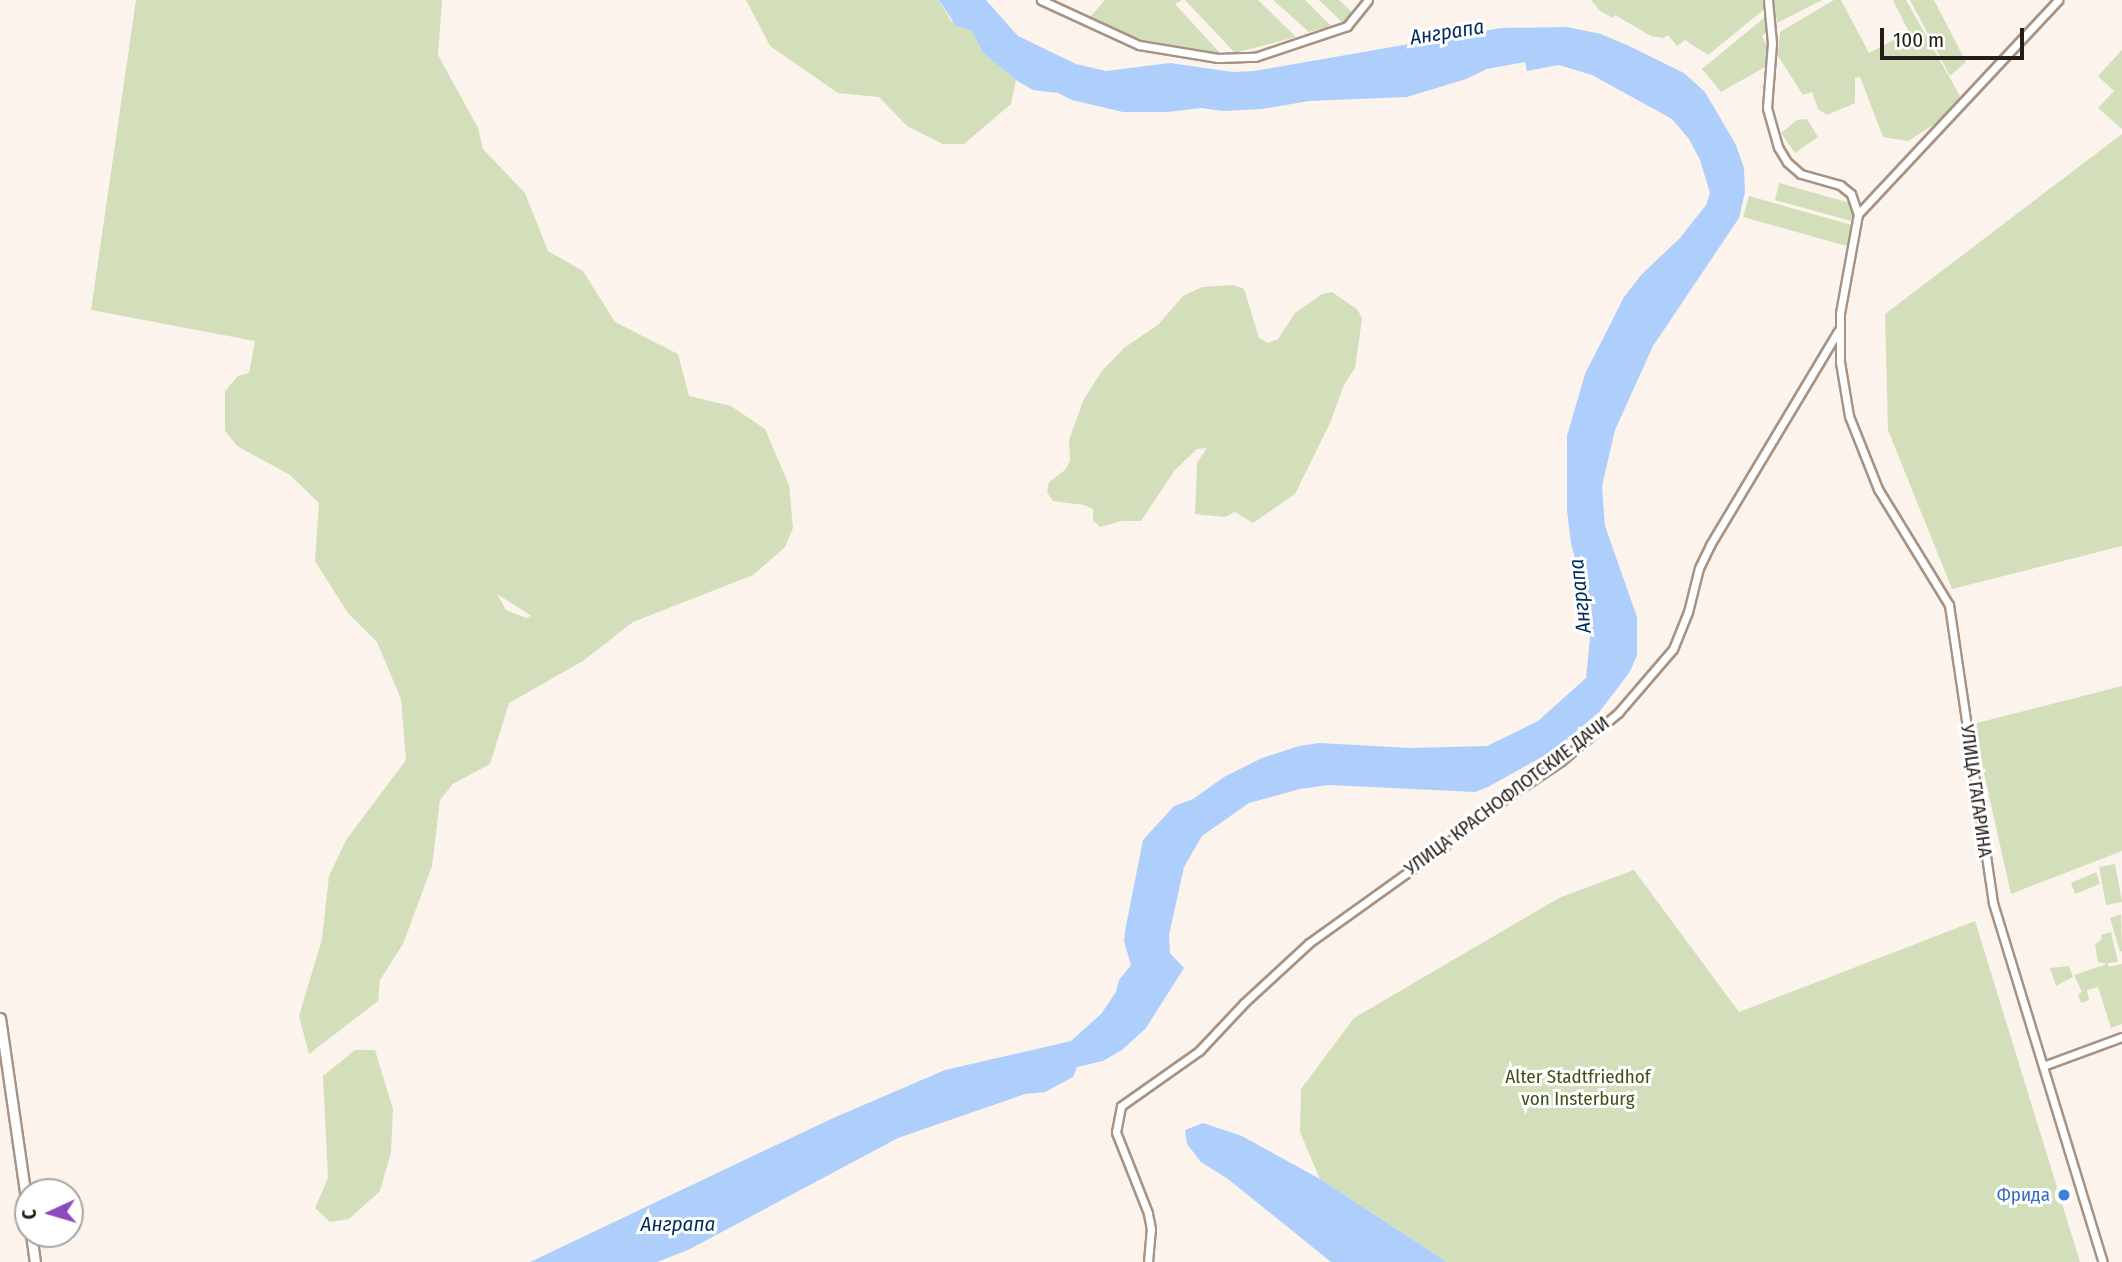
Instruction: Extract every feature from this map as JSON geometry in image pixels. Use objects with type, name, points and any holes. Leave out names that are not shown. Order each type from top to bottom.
[{"type":"street","points":[[1041,0],[1139,45],[1218,58],[1255,57],[1347,26],[1368,0]]},
{"type":"street","points":[[1768,0],[1772,43],[1767,108],[1778,147],[1787,162],[1801,174],[1840,185],[1851,194],[1858,214],[2058,0]]},
{"type":"street","name":"УЛИЦА КРАСНОФЛОТСКИЕ ДАЧИ","points":[[1148,1262],[1151,1229],[1148,1213],[1116,1132],[1121,1106],[1199,1051],[1259,988],[1309,943],[1446,845],[1473,820],[1561,761],[1618,713],[1673,649],[1688,612],[1699,568],[1710,545],[1839,330],[1858,214]]},
{"type":"street","name":"УЛИЦА ГАГАРИНА","points":[[1839,330],[1840,362],[1849,416],[1867,464],[1878,489],[1949,605],[1993,903],[2104,1262]]},
{"type":"street","points":[[0,1018],[23,1178]]},
{"type":"street","points":[[2043,1066],[2122,1037]]},
{"type":"green space","points":[[136,0],[442,0],[438,55],[478,128],[483,149],[525,193],[548,251],[583,271],[615,322],[678,354],[689,396],[731,406],[765,429],[789,485],[793,528],[785,547],[753,575],[633,622],[583,661],[509,703],[490,764],[453,784],[440,800],[432,866],[403,944],[380,980],[378,1001],[309,1054],[299,1016],[322,939],[329,876],[346,840],[406,760],[401,699],[377,642],[348,613],[315,561],[319,503],[290,475],[237,446],[225,431],[225,391],[238,376],[249,373],[255,341],[91,310]],"holes":[[[497,594],[531,616],[526,618],[506,610]]]},
{"type":"green space","points":[[746,0],[939,0],[951,21],[971,30],[983,53],[1016,80],[1011,104],[964,144],[943,144],[907,126],[879,97],[838,93],[770,46]]},
{"type":"green space","points":[[1105,0],[1182,0],[1175,4],[1220,53],[1147,42],[1090,17]]},
{"type":"green space","points":[[1185,0],[1258,0],[1296,37],[1235,53]]},
{"type":"green space","points":[[1273,0],[1305,0],[1331,26],[1309,32]]},
{"type":"green space","points":[[1319,0],[1339,0],[1353,13],[1343,23]]},
{"type":"green space","points":[[1591,0],[1768,0],[1767,7],[1708,55],[1685,40],[1677,46],[1668,35],[1663,38],[1651,36],[1615,15],[1613,18],[1600,11]]},
{"type":"green space","points":[[1774,0],[1822,0],[1777,23]]},
{"type":"green space","points":[[1834,0],[1841,0],[1869,53],[1909,32],[1893,0],[1906,0],[1960,96],[1944,118],[1908,141],[1883,137],[1860,77],[1855,78],[1855,103],[1827,115],[1818,109],[1812,92],[1803,95],[1778,56],[1780,32]]},
{"type":"green space","points":[[1910,0],[1934,0],[1966,62],[1950,76]]},
{"type":"green space","points":[[1770,13],[1770,29],[1762,36],[1767,46],[1765,67],[1721,92],[1702,69]]},
{"type":"green space","points":[[2122,50],[2122,129],[2098,108],[2114,91],[2098,76]]},
{"type":"green space","points":[[1807,119],[1818,137],[1795,153],[1781,133],[1797,120]]},
{"type":"green space","points":[[2122,134],[2122,546],[1952,589],[1888,430],[1885,314]]},
{"type":"green space","points":[[1779,183],[1854,204],[1851,221],[1775,200]]},
{"type":"green space","points":[[1749,196],[1855,226],[1850,247],[1743,217]]},
{"type":"green space","points":[[1234,285],[1244,289],[1259,338],[1268,343],[1278,339],[1295,313],[1322,294],[1332,292],[1358,310],[1362,319],[1355,368],[1344,385],[1330,423],[1295,494],[1253,523],[1235,512],[1225,517],[1195,514],[1197,463],[1207,448],[1197,449],[1175,470],[1141,521],[1121,521],[1100,527],[1093,520],[1093,509],[1084,505],[1053,501],[1047,492],[1049,482],[1065,470],[1070,461],[1069,440],[1084,399],[1102,371],[1124,348],[1159,324],[1183,296],[1202,287]]},
{"type":"green space","points":[[2122,686],[2122,851],[2011,894],[1973,724]]},
{"type":"green space","points":[[2115,864],[2122,902],[2106,905],[2099,867]]},
{"type":"green space","name":"Alter Stadtfriedhof von Insterburg","points":[[1634,870],[1739,1012],[1975,921],[2080,1262],[1447,1262],[1320,1179],[1300,1132],[1301,1089],[1354,1018],[1559,898]]},
{"type":"green space","points":[[2096,872],[2100,884],[2075,894],[2071,883]]},
{"type":"green space","points":[[2121,914],[2122,951],[2120,952],[2110,918]]},
{"type":"green space","points":[[2111,932],[2118,962],[2108,963],[2108,967],[2122,964],[2122,1024],[2111,1028],[2098,987],[2087,990],[2089,1000],[2081,1003],[2078,994],[2082,992],[2074,975],[2107,964],[2098,962],[2095,945],[2102,939],[2101,935]]},
{"type":"green space","points":[[2069,966],[2073,977],[2056,986],[2050,968]]},
{"type":"green space","points":[[355,1050],[375,1050],[393,1109],[391,1152],[380,1191],[349,1219],[330,1222],[315,1208],[328,1178],[323,1076]]},
{"type":"water","name":"Анграпа","points":[[939,0],[986,0],[1018,36],[1076,64],[1106,71],[1170,63],[1233,72],[1254,71],[1501,28],[1567,27],[1601,34],[1629,46],[1684,73],[1705,92],[1736,145],[1744,168],[1745,192],[1739,218],[1653,346],[1615,430],[1602,486],[1605,526],[1637,617],[1637,656],[1629,673],[1600,711],[1558,748],[1488,787],[1475,792],[1329,785],[1300,789],[1249,803],[1202,836],[1184,867],[1169,935],[1170,953],[1184,968],[1146,1028],[1122,1050],[1103,1061],[1077,1067],[1073,1077],[1045,1092],[1025,1094],[898,1138],[688,1250],[657,1262],[530,1262],[831,1119],[945,1070],[1071,1041],[1101,1014],[1116,992],[1119,980],[1131,965],[1124,941],[1143,840],[1174,806],[1193,799],[1224,777],[1262,758],[1299,746],[1319,743],[1411,748],[1487,746],[1538,721],[1586,678],[1591,628],[1589,605],[1571,544],[1567,510],[1567,436],[1585,374],[1624,297],[1642,274],[1680,238],[1706,205],[1710,193],[1700,160],[1689,139],[1672,119],[1592,75],[1559,65],[1527,71],[1525,62],[1487,69],[1466,79],[1407,97],[1309,101],[1262,109],[1223,111],[1201,108],[1168,112],[1123,112],[1072,100],[1058,93],[1033,90],[1016,80],[983,53],[971,30],[956,26]]},
{"type":"water","points":[[1203,1123],[1242,1136],[1320,1179],[1447,1262],[1331,1262],[1228,1179],[1201,1162],[1187,1144],[1185,1130]]},
{"type":"place","name":"Фрида","points":[[2064,1195]]}]
